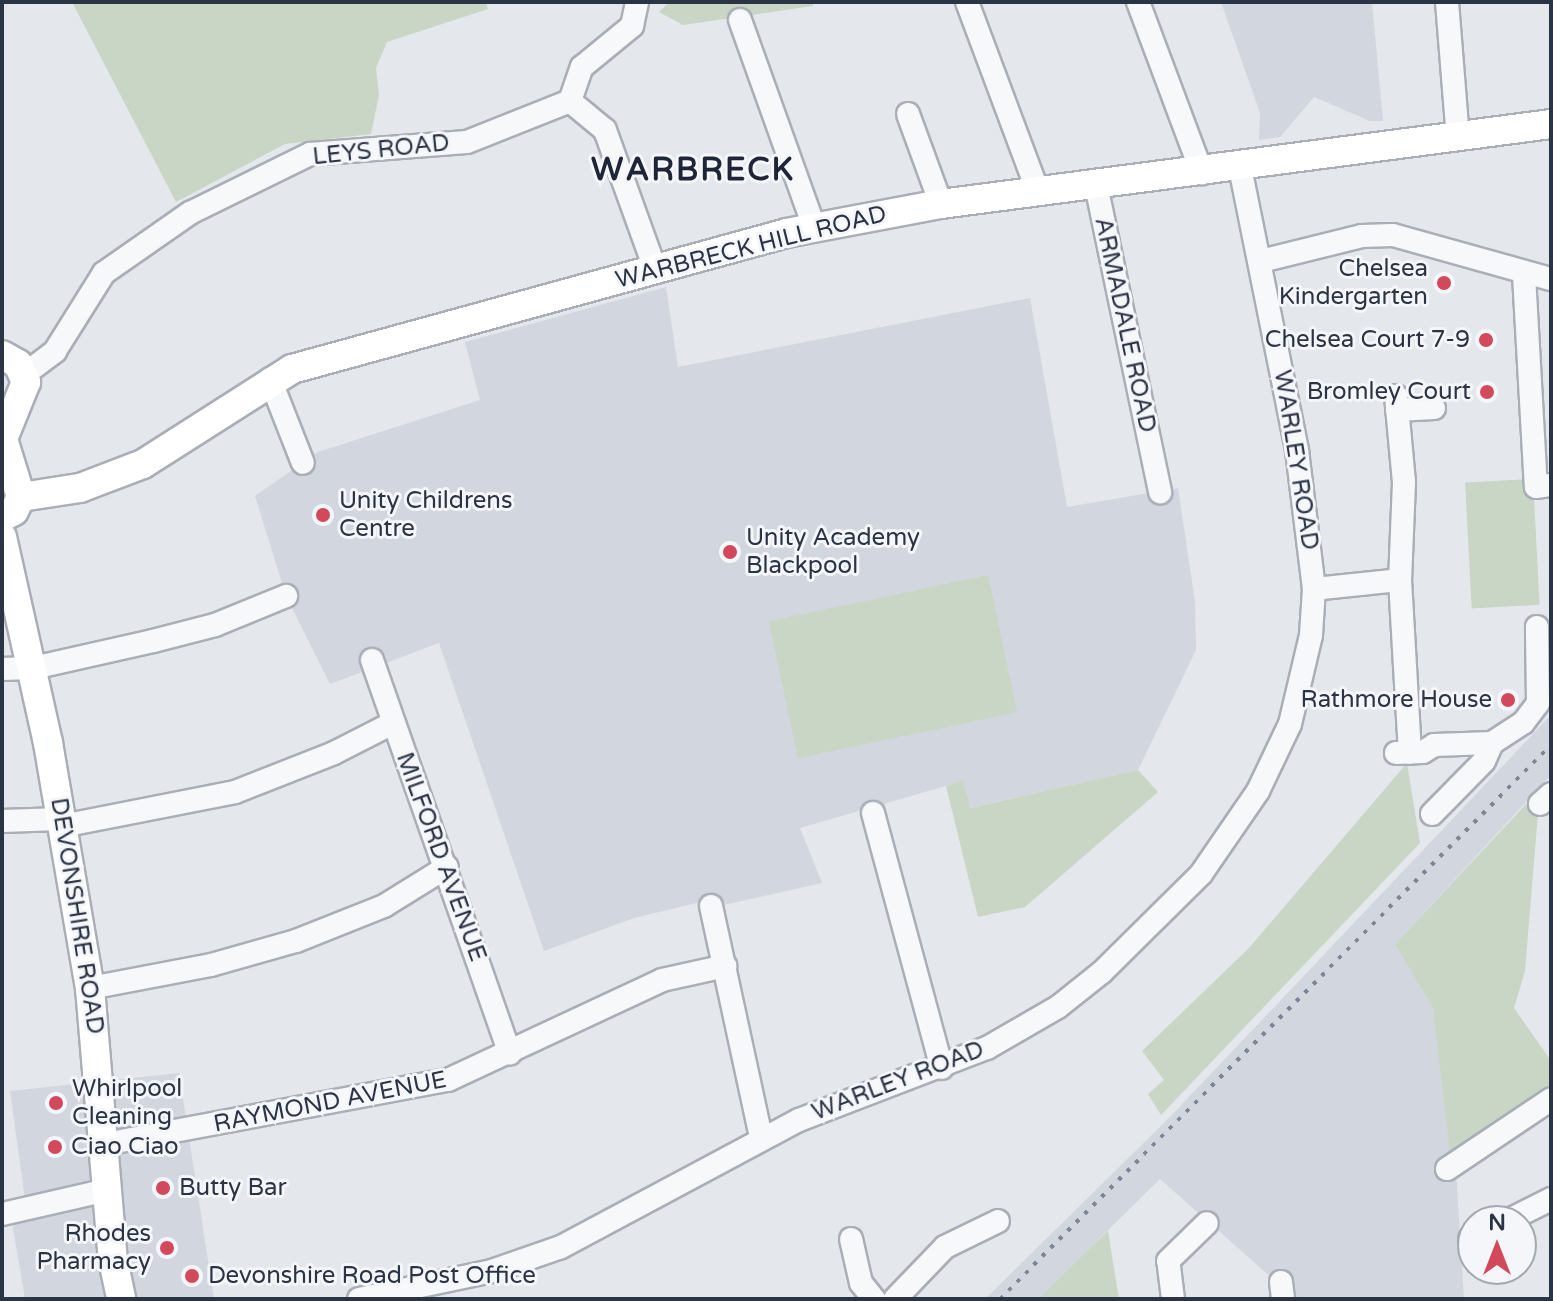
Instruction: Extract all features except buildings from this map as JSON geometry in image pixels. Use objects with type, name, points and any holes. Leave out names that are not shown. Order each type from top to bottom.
[{"type":"main road","name":"WARBRECK HILL ROAD","points":[[12,507],[80,488],[143,464],[270,379],[333,356],[814,227],[941,204],[1202,173],[1521,131],[1551,124]]},
{"type":"main road","name":"WARBRECK HILL ROAD","points":[[1521,131],[1551,132]]},
{"type":"main road","points":[[9,362],[25,390],[8,405],[3,439],[12,507]]},
{"type":"main road","name":"DEVONSHIRE ROAD","points":[[2,537],[33,668],[90,988],[107,1190],[121,1299]]},
{"type":"street","points":[[637,2],[632,26],[582,67],[570,101],[605,130],[655,269]]},
{"type":"street","points":[[967,2],[1038,192]]},
{"type":"street","points":[[1138,2],[1202,173]]},
{"type":"street","points":[[1447,2],[1458,139]]},
{"type":"street","points":[[740,20],[814,227]]},
{"type":"street","name":"LEYS ROAD","points":[[9,362],[55,351],[104,273],[190,213],[310,154],[467,142],[570,101]]},
{"type":"street","points":[[908,114],[941,204]]},
{"type":"street","name":"WARLEY ROAD","points":[[359,1299],[492,1271],[561,1247],[761,1138],[832,1106],[942,1068],[1058,1007],[1167,911],[1210,861],[1258,791],[1290,724],[1311,635],[1314,589],[1306,501],[1261,261],[1240,168]]},
{"type":"street","name":"ARMADALE ROAD","points":[[1096,185],[1144,467],[1160,492]]},
{"type":"street","points":[[1261,261],[1362,236],[1393,235],[1524,275],[1551,279]]},
{"type":"street","points":[[1524,275],[1536,487],[1551,485]]},
{"type":"street","points":[[270,379],[303,463]]},
{"type":"street","points":[[1434,408],[1397,403],[1405,510],[1400,580],[1403,753],[1434,745],[1492,743]]},
{"type":"street","points":[[1314,589],[1400,580]]},
{"type":"street","points":[[2,669],[33,668],[215,625],[286,596]]},
{"type":"street","points":[[1432,814],[1484,761],[1492,743],[1533,713],[1531,684],[1537,627]]},
{"type":"street","name":"MILFORD AVENUE","points":[[372,660],[510,1053]]},
{"type":"street","points":[[2,821],[62,823],[235,792],[320,759],[393,723]]},
{"type":"street","points":[[873,813],[942,1068]]},
{"type":"street","points":[[90,988],[211,965],[296,941],[384,906],[447,867]]},
{"type":"street","points":[[711,906],[761,1138]]},
{"type":"street","name":"RAYMOND AVENUE","points":[[105,1144],[448,1080],[662,980],[725,966]]},
{"type":"street","points":[[1447,1169],[1551,1099]]},
{"type":"street","points":[[2,1214],[107,1190]]},
{"type":"street","points":[[895,1299],[945,1247],[998,1221]]},
{"type":"street","points":[[1173,1299],[1168,1261],[1207,1223]]},
{"type":"street","points":[[851,1239],[861,1283],[874,1299]]},
{"type":"shaded area","points":[[1221,2],[1372,2],[1383,121],[1370,121],[1314,97],[1280,137],[1259,140],[1260,113]]},
{"type":"shaded area","name":"Unity Academy Blackpool","points":[[666,287],[678,367],[1030,298],[1067,507],[1178,488],[1195,602],[1196,650],[1138,770],[969,808],[963,781],[800,828],[822,883],[719,906],[717,898],[634,918],[544,951],[439,643],[330,684],[286,596],[255,496],[318,452],[480,400],[465,342]]},
{"type":"shaded area","points":[[1551,715],[1551,775],[1395,944],[1433,1009],[1456,1170],[1457,1285],[1463,1285],[1464,1299],[1297,1299],[1286,1277],[1273,1279],[1160,1179],[1038,1299],[985,1299],[1169,1118]]},
{"type":"shaded area","points":[[179,1073],[214,1299],[25,1299],[12,1222],[25,1199],[10,1091]]},
{"type":"green space","points":[[72,2],[486,2],[488,9],[387,42],[376,68],[379,95],[371,134],[285,144],[176,202]]},
{"type":"green space","points":[[669,2],[813,2],[813,6],[683,25],[659,12]]},
{"type":"green space","points":[[1533,479],[1540,605],[1472,608],[1465,483]]},
{"type":"green space","points":[[988,575],[1017,712],[798,759],[769,622]]},
{"type":"green space","points":[[1407,763],[1420,843],[1161,1115],[1148,1094],[1164,1080],[1142,1051],[1249,948]]},
{"type":"green space","points":[[1138,770],[1158,792],[1025,907],[978,917],[946,786],[963,780],[970,808]]},
{"type":"green space","points":[[1540,789],[1525,971],[1514,1008],[1551,1061],[1551,1093],[1451,1160],[1433,1009],[1395,944]]},
{"type":"green space","points":[[1108,1231],[1119,1299],[1038,1299],[1094,1244]]},
{"type":"railway","points":[[1000,1299],[1551,745]]},
{"type":"place","name":"Chelsea Kindergarten","points":[[1444,283]]},
{"type":"place","name":"Chelsea Court 7-9","points":[[1486,340]]},
{"type":"place","name":"Bromley Court","points":[[1487,392]]},
{"type":"place","name":"Unity Childrens Centre","points":[[323,515]]},
{"type":"place","name":"Unity Academy Blackpool","points":[[730,552]]},
{"type":"place","name":"Rathmore House","points":[[1508,700]]},
{"type":"place","name":"Whirlpool Cleaning","points":[[56,1103]]},
{"type":"place","name":"Ciao Ciao","points":[[55,1147]]},
{"type":"place","name":"Butty Bar","points":[[163,1188]]},
{"type":"place","name":"Rhodes Pharmacy","points":[[167,1248]]},
{"type":"place","name":"Devonshire Road Post Office","points":[[192,1276]]},
{"type":"district","name":"WARBRECK","points":[[693,170]]}]
